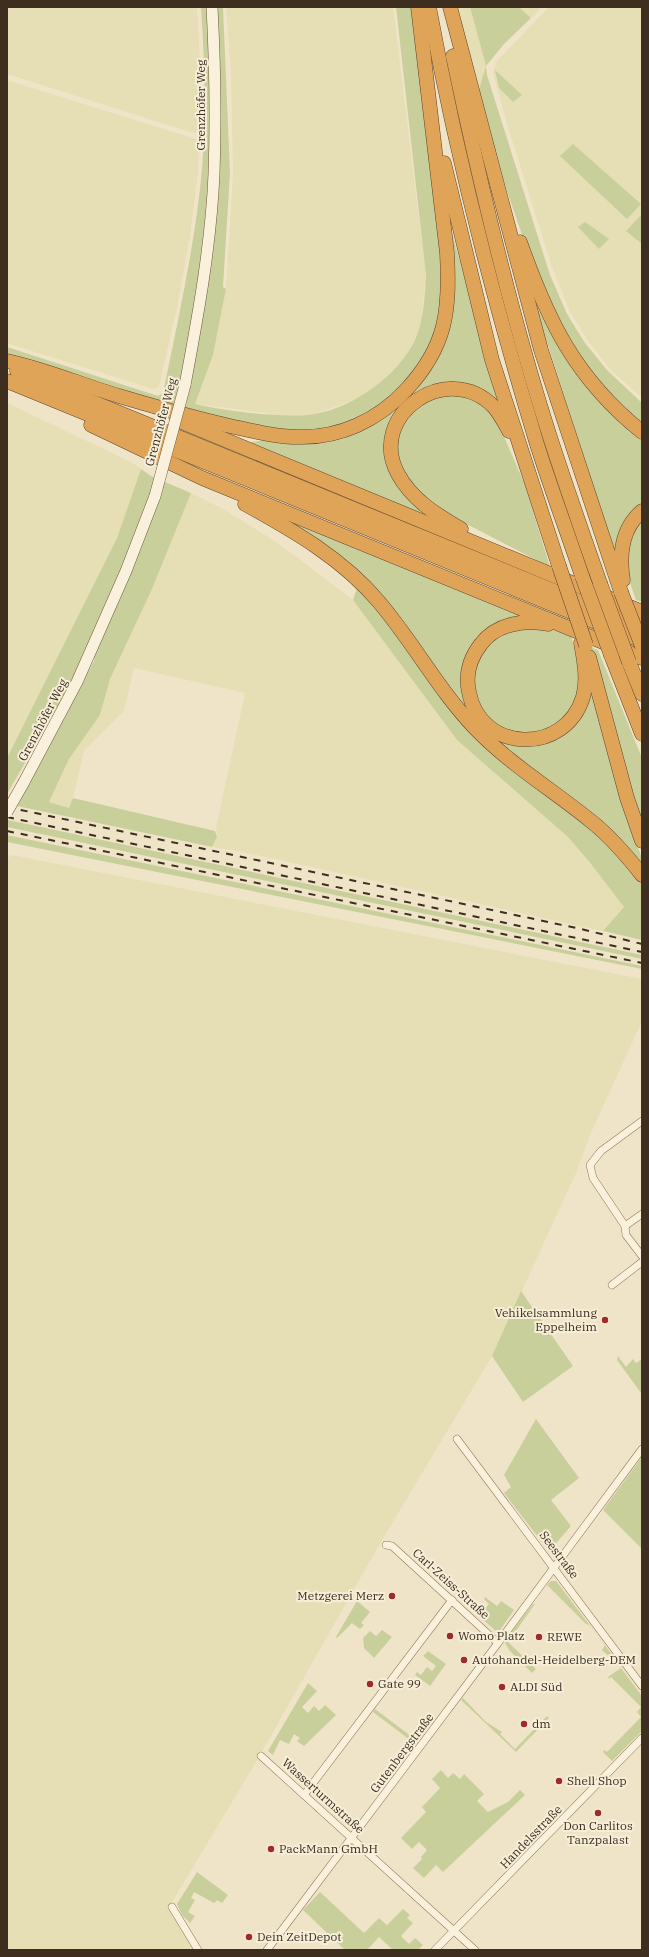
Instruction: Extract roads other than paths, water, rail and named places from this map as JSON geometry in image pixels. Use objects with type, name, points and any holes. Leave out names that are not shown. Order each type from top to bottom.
[{"type":"highway","points":[[7,361],[26,365],[120,396],[210,422],[275,436],[300,438],[326,435],[350,429],[386,410],[399,398],[425,367],[436,349],[448,310],[449,286],[447,253],[418,7]]},
{"type":"highway","points":[[430,7],[454,130],[508,343],[537,442],[582,576],[642,734]]},
{"type":"highway","points":[[443,7],[470,134],[519,328],[550,436],[600,583],[636,660],[642,694]]},
{"type":"highway","points":[[450,7],[494,168],[541,350],[624,593],[636,612],[642,646]]},
{"type":"highway","points":[[427,88],[453,206],[492,360],[559,566],[576,627],[584,644],[627,798],[642,841]]},
{"type":"highway","points":[[494,168],[536,288],[570,354],[592,383],[642,432]]},
{"type":"highway","points":[[7,367],[642,627]]},
{"type":"highway","points":[[7,381],[642,641]]},
{"type":"highway","points":[[506,556],[496,547],[436,514],[416,498],[402,480],[394,464],[391,447],[394,430],[402,414],[421,397],[446,389],[472,393],[487,402],[499,414],[528,473]]},
{"type":"highway","points":[[120,396],[506,556],[636,612]]},
{"type":"highway","points":[[66,405],[85,422],[202,478],[576,627],[636,660]]},
{"type":"highway","points":[[202,478],[213,487],[265,515],[313,544],[337,561],[362,583],[383,607],[443,690],[474,728],[506,756],[593,822],[623,851],[642,875]]},
{"type":"highway","points":[[624,593],[622,574],[622,545],[628,529],[642,512]]},
{"type":"highway","points":[[576,627],[531,622],[507,626],[490,635],[476,650],[468,668],[469,696],[477,713],[492,729],[518,740],[539,738],[557,731],[574,716],[583,696],[585,670],[584,644]]},
{"type":"main road","name":"Grenzhöfer Weg","points":[[7,812],[77,682],[126,571],[155,496],[185,385],[197,324],[214,175],[216,72],[212,7]]},
{"type":"street","points":[[642,1121],[596,1156],[590,1165],[590,1172],[625,1226],[626,1235],[642,1256]]},
{"type":"street","points":[[625,1226],[642,1214]]},
{"type":"street","points":[[612,1285],[642,1262]]},
{"type":"street","name":"Seestraße","points":[[457,1438],[642,1686]]},
{"type":"street","name":"Gutenbergstraße","points":[[267,1950],[642,1449]]},
{"type":"street","name":"Carl-Zeiss-Straße","points":[[386,1545],[392,1546],[498,1643]]},
{"type":"street","points":[[304,1795],[452,1600]]},
{"type":"street","name":"Handelsstraße","points":[[435,1950],[642,1738]]},
{"type":"street","name":"Wasserturmstraße","points":[[262,1756],[476,1950]]},
{"type":"street","points":[[172,1907],[198,1950]]},
{"type":"railway","points":[[7,807],[581,929],[642,944]]},
{"type":"railway","points":[[7,817],[642,952]]},
{"type":"railway","points":[[7,831],[642,963]]},
{"type":"place","name":"Vehikelsammlung Eppelheim","points":[[605,1320]]},
{"type":"place","name":"Metzgerei Merz","points":[[392,1596]]},
{"type":"place","name":"Womo Platz","points":[[450,1636]]},
{"type":"place","name":"REWE","points":[[539,1637]]},
{"type":"place","name":"Autohandel-Heidelberg-DEM","points":[[464,1660]]},
{"type":"place","name":"Gate 99","points":[[370,1684]]},
{"type":"place","name":"ALDI Süd","points":[[502,1687]]},
{"type":"place","name":"dm","points":[[524,1724]]},
{"type":"place","name":"Shell Shop","points":[[559,1781]]},
{"type":"place","name":"Don Carlitos Tanzpalast","points":[[598,1813]]},
{"type":"place","name":"PackMann GmbH","points":[[271,1849]]},
{"type":"place","name":"Dein ZeitDepot","points":[[249,1937]]}]
